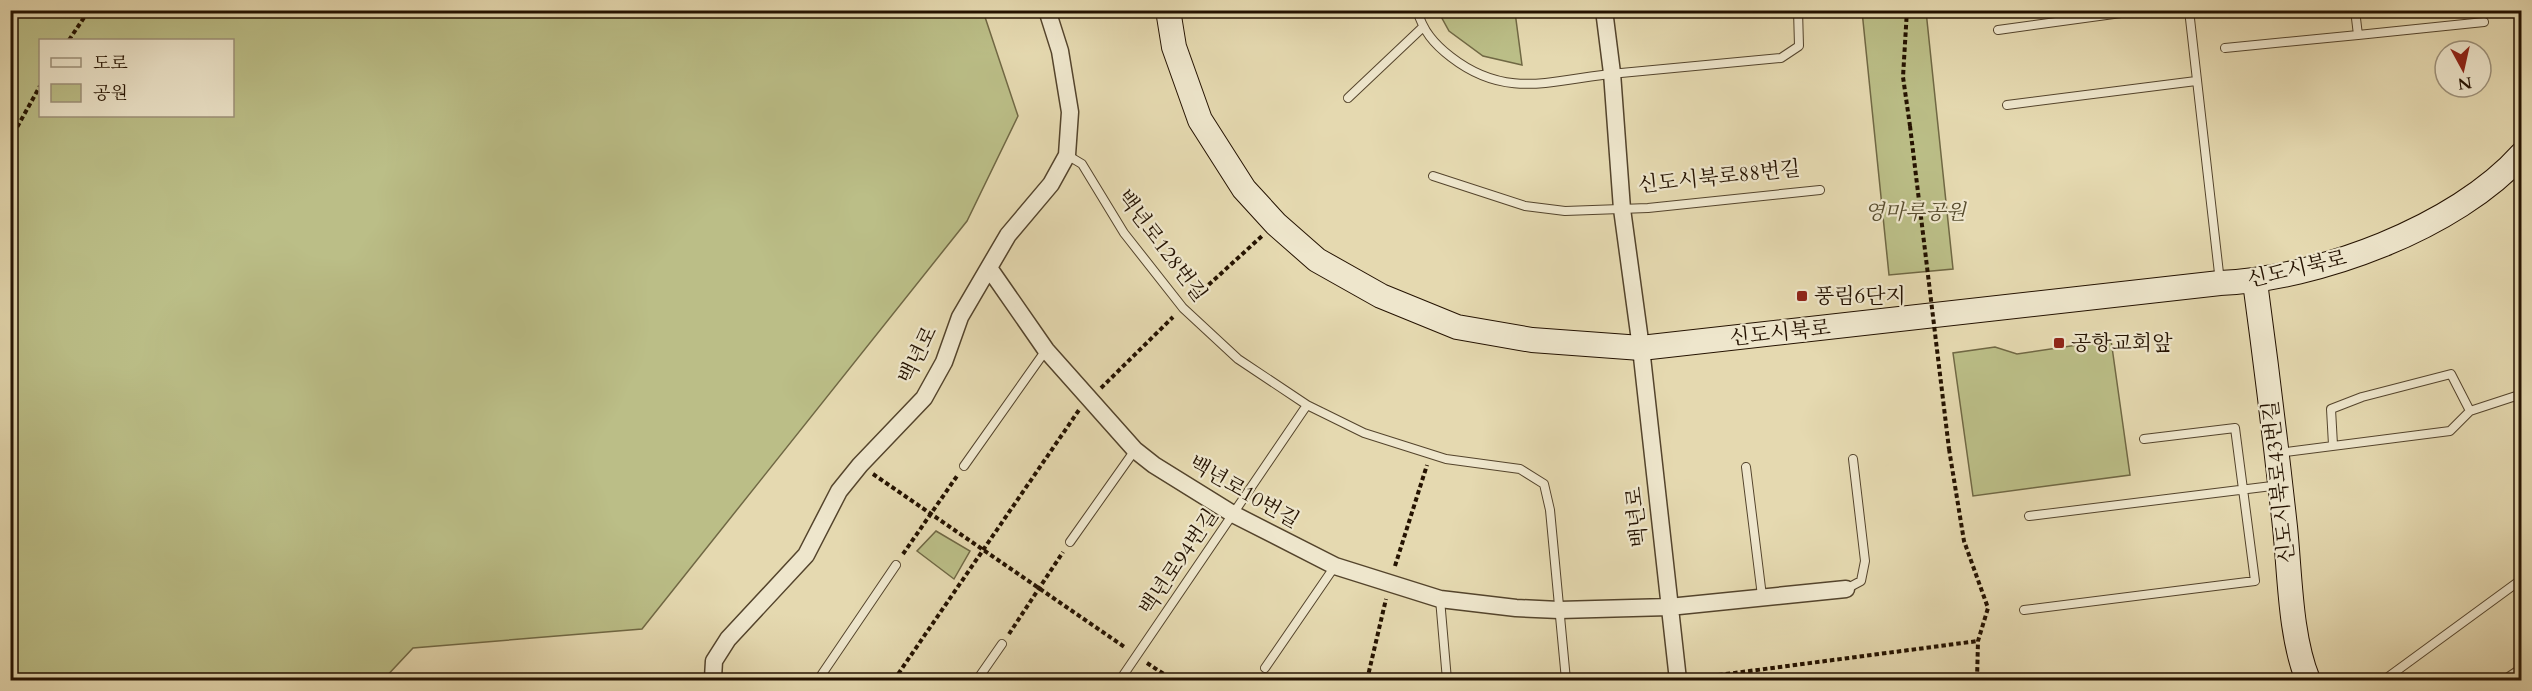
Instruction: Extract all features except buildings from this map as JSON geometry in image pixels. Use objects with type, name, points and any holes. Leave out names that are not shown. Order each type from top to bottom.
[{"type":"street","name":"백년로","points":[[716,681],[713,678],[714,661],[728,639],[806,555],[839,490],[924,398],[944,362],[960,317],[1008,236],[1052,184],[1066,155],[1070,112],[1060,51],[1047,10]]},
{"type":"street","name":"신도시북로","points":[[1168,10],[1174,47],[1200,120],[1244,189],[1276,224],[1317,260],[1381,296],[1457,327],[1532,340],[1641,348],[2220,283],[2255,282],[2347,259],[2421,228],[2501,177],[2522,154]]},
{"type":"street","name":"신도시북로88번길","points":[[1604,10],[1612,73],[1622,209],[1641,348]]},
{"type":"street","name":"백년로10번길","points":[[989,268],[1046,350],[1135,450],[1154,465],[1233,514],[1335,566],[1440,599],[1515,608],[1559,610],[1669,607],[1846,589]]},
{"type":"street","name":"신도시북로43번길","points":[[2255,282],[2277,453],[2294,621],[2303,668],[2308,681]]},
{"type":"street","name":"백년로","points":[[1641,348],[1669,607],[1684,680]]},
{"type":"lane","points":[[1417,10],[1422,28],[1440,49],[1469,71],[1502,83],[1530,86],[1612,73],[1781,58],[1799,46],[1798,10]]},
{"type":"lane","points":[[1998,30],[2143,10]]},
{"type":"lane","points":[[2189,10],[2220,283]]},
{"type":"lane","points":[[2355,10],[2358,35]]},
{"type":"lane","points":[[2225,48],[2484,22]]},
{"type":"lane","points":[[1348,98],[1422,28]]},
{"type":"lane","points":[[2007,105],[2196,81]]},
{"type":"lane","name":"백년로128번길","points":[[1066,155],[1082,164],[1124,233],[1183,308],[1238,359],[1307,405],[1364,433],[1446,459],[1520,470],[1544,484],[1550,510],[1559,610]]},
{"type":"lane","name":"신도시북로88번길","points":[[1433,176],[1525,206],[1565,211],[1622,209],[1820,190]]},
{"type":"lane","points":[[964,466],[1046,350]]},
{"type":"lane","points":[[2333,446],[2331,409],[2362,398],[2451,374],[2470,411]]},
{"type":"lane","points":[[2277,453],[2450,431],[2470,411],[2522,394]]},
{"type":"lane","name":"백년로94번길","points":[[1120,681],[1307,405]]},
{"type":"lane","points":[[2024,610],[2255,581],[2235,428],[2144,439]]},
{"type":"lane","points":[[1070,542],[1135,450]]},
{"type":"lane","points":[[1846,589],[1861,581],[1865,561],[1853,459]]},
{"type":"lane","points":[[1746,467],[1762,596]]},
{"type":"lane","points":[[2029,516],[2280,485]]},
{"type":"lane","points":[[818,681],[896,565]]},
{"type":"lane","points":[[1265,668],[1335,566]]},
{"type":"lane","points":[[2384,681],[2522,579]]},
{"type":"lane","points":[[1440,599],[1447,681]]},
{"type":"lane","points":[[1559,610],[1566,681]]},
{"type":"lane","points":[[977,681],[1002,644]]},
{"type":"lane","points":[[2504,681],[2522,668]]},
{"type":"path","points":[[70,39],[88,10]]},
{"type":"path","points":[[1907,10],[1904,77],[1949,449],[1964,541],[1988,608],[1978,640],[1977,681]]},
{"type":"path","points":[[10,140],[39,88]]},
{"type":"path","points":[[894,681],[1077,411],[1183,308],[1276,224]]},
{"type":"path","points":[[860,465],[1173,681]]},
{"type":"path","points":[[896,565],[964,466]]},
{"type":"path","points":[[1002,644],[1070,542]]},
{"type":"path","points":[[1684,680],[1978,640]]},
{"type":"green space","points":[[10,11],[983,11],[1018,116],[967,221],[642,629],[413,648],[383,680],[11,680]]},
{"type":"green space","points":[[1438,11],[1524,11],[1515,12],[1522,65],[1483,56],[1449,31]]},
{"type":"green space","name":"영마루공원","points":[[1862,11],[1926,11],[1953,269],[1889,275]]},
{"type":"green space","points":[[2111,340],[2130,475],[1973,496],[1953,353],[1995,347],[2017,354]]},
{"type":"green space","points":[[936,531],[970,551],[954,579],[917,551]]},
{"type":"place","name":"풍림6단지","points":[[1802,296]]},
{"type":"place","name":"공항교회앞","points":[[2059,343]]}]
